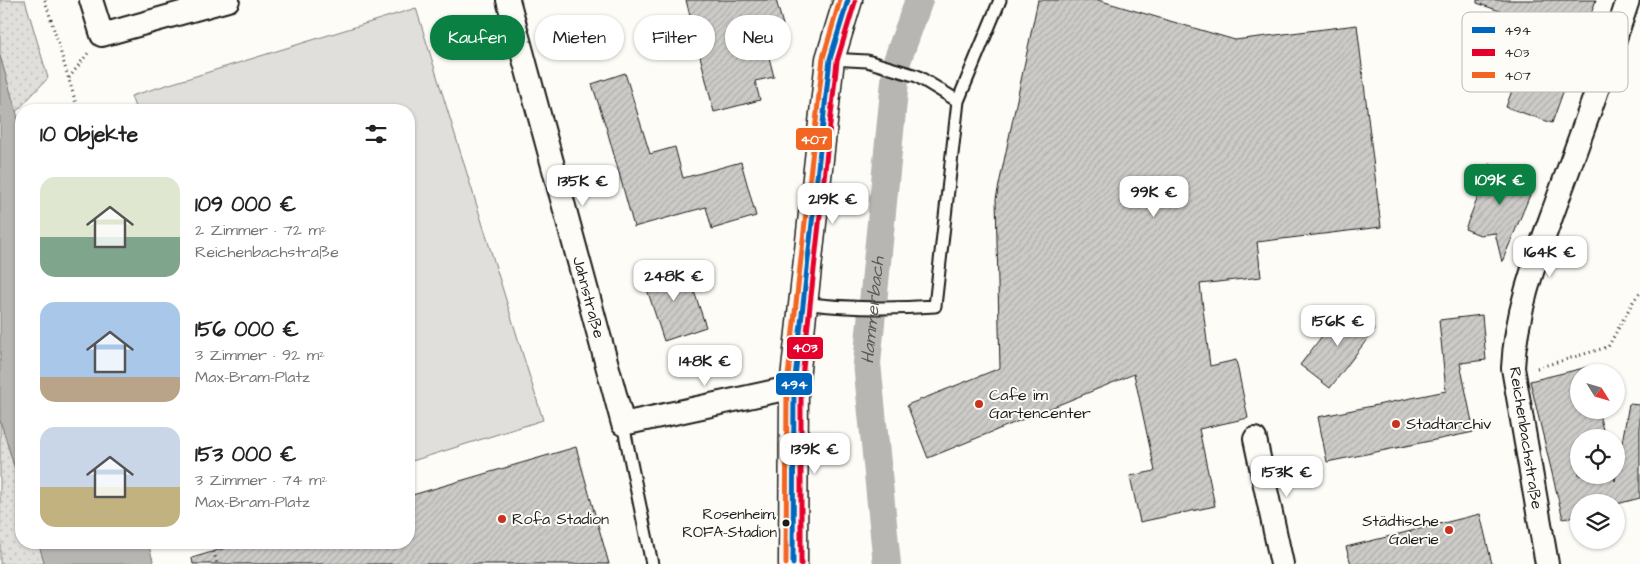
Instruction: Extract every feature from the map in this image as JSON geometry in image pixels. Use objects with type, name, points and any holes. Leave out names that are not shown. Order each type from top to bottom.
[{"type":"main road","points":[[793,564],[794,387],[830,58],[848,0]]},
{"type":"street","points":[[91,0],[102,35],[228,0]]},
{"type":"street","name":"Jahnstraße","points":[[508,0],[623,424]]},
{"type":"street","name":"Reichenbachstraße","points":[[1624,12],[1628,0]]},
{"type":"street","name":"Reichenbachstraße","points":[[1546,564],[1513,368],[1514,344],[1523,297],[1597,92]]},
{"type":"street","points":[[623,424],[794,387]]},
{"type":"street","points":[[1255,439],[1282,564]]},
{"type":"lane","points":[[804,303],[841,308],[935,306],[958,101],[1000,0]]},
{"type":"lane","points":[[830,58],[867,61],[917,76],[958,101]]},
{"type":"lane","points":[[623,424],[652,564]]},
{"type":"path","points":[[45,0],[76,104]]},
{"type":"path","points":[[69,78],[102,35]]},
{"type":"path","points":[[1514,374],[1608,347],[1634,300],[1640,293]]},
{"type":"path","points":[[213,549],[217,564]]},
{"type":"shaded area","points":[[0,0],[25,0],[48,78],[24,104],[15,104],[15,108],[0,56]]},
{"type":"shaded area","points":[[416,8],[430,53],[430,60],[432,60],[543,420],[415,460],[415,104],[134,104],[131,96]]},
{"type":"shaded area","points":[[0,56],[15,107],[15,469],[0,420]]},
{"type":"shaded area","points":[[0,420],[15,469],[15,549],[40,549],[45,564],[0,564]]},
{"type":"shaded area","points":[[40,549],[150,549],[154,564],[45,564]]},
{"type":"building","points":[[686,0],[776,0],[780,15],[725,15],[725,60],[770,60],[774,77],[755,81],[760,100],[714,112],[701,60],[715,60],[715,15],[690,15]]},
{"type":"building","points":[[1038,0],[1098,0],[1235,40],[1357,25],[1381,227],[1257,242],[1261,277],[1200,284],[1210,366],[1236,360],[1248,418],[1199,429],[1215,506],[1140,522],[1130,476],[1155,471],[1134,374],[928,458],[907,405],[1000,368],[996,199]]},
{"type":"building","points":[[1477,0],[1596,0],[1592,12],[1502,12],[1477,3]]},
{"type":"building","points":[[625,73],[650,154],[675,147],[683,178],[741,162],[756,216],[712,229],[706,207],[634,227],[592,84]]},
{"type":"building","points":[[1511,92],[1563,92],[1552,123],[1506,107]]},
{"type":"building","points":[[1489,164],[1535,183],[1502,262],[1495,233],[1480,235],[1465,229]]},
{"type":"building","points":[[685,264],[706,327],[664,341],[643,277]]},
{"type":"building","points":[[1345,306],[1375,329],[1330,388],[1300,365]]},
{"type":"building","name":"Stadtarchiv","points":[[1482,315],[1486,360],[1460,363],[1474,432],[1327,462],[1318,417],[1446,391],[1439,320]]},
{"type":"building","points":[[1570,371],[1570,419],[1600,419],[1603,429],[1570,429],[1570,484],[1625,484],[1624,429],[1629,404],[1640,405],[1640,498],[1625,502],[1625,494],[1570,494],[1570,517],[1563,519],[1530,381]]},
{"type":"building","name":"Rofa Stadion","points":[[576,447],[609,564],[193,564],[192,558],[222,549],[415,549],[415,494]]},
{"type":"building","name":"Städtische Galerie","points":[[1480,514],[1492,564],[1351,564],[1346,547]]},
{"type":"waterway","name":"Hammerbach","points":[[887,564],[867,363],[897,61],[919,0]]},
{"type":"transit line","name":"407","points":[[786,564],[787,386],[823,58],[840,0]]},
{"type":"transit line","name":"494","points":[[793,564],[794,387],[830,59],[848,0]]},
{"type":"transit line","name":"403","points":[[801,564],[801,387],[837,61],[855,2]]},
{"type":"place","name":"Cafe im Gartencenter","points":[[979,404]]},
{"type":"place","name":"Stadtarchiv","points":[[1396,424]]},
{"type":"place","name":"Rofa Stadion","points":[[502,519]]},
{"type":"place","name":"Rosenheim, ROFA-Stadion","points":[[786,523]]},
{"type":"place","name":"Städtische Galerie","points":[[1449,530]]}]
